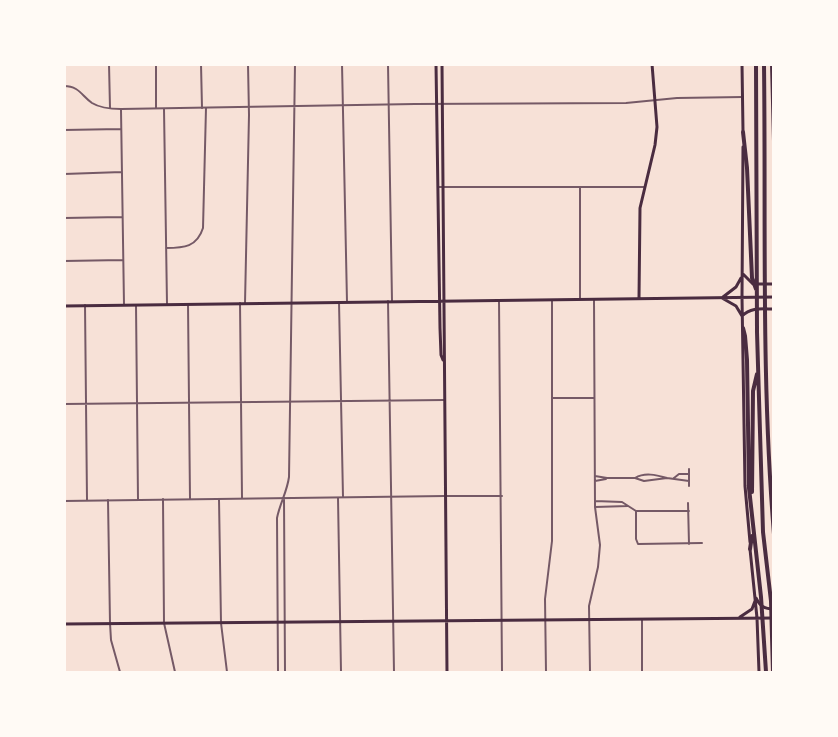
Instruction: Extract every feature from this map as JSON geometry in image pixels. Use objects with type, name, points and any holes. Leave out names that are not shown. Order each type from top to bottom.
[{"type":"highway","points":[[756,64],[754,270],[752,278],[757,291],[763,532],[771,601],[773,672]]},
{"type":"highway","points":[[764,64],[766,321],[770,486],[774,534]]},
{"type":"highway","points":[[772,64],[774,141]]},
{"type":"highway","points":[[743,132],[754,270]]},
{"type":"highway","points":[[742,328],[747,360],[749,488],[766,672]]},
{"type":"highway","points":[[750,549],[752,540],[753,391],[759,368]]},
{"type":"main road","points":[[436,64],[441,355],[444,400],[447,672]]},
{"type":"main road","points":[[442,64],[445,239],[445,356],[443,360]]},
{"type":"main road","points":[[639,298],[640,213],[656,138],[652,64]]},
{"type":"main road","points":[[742,64],[741,297],[745,486],[757,618],[759,672]]},
{"type":"main road","points":[[439,239],[445,239]]},
{"type":"main road","points":[[742,274],[753,284],[774,284]]},
{"type":"main road","points":[[722,297],[736,286],[742,274]]},
{"type":"main road","points":[[722,297],[736,306],[742,316]]},
{"type":"main road","points":[[64,306],[774,297]]},
{"type":"main road","points":[[742,316],[752,309],[774,309]]},
{"type":"main road","points":[[755,597],[760,605],[767,609],[774,609]]},
{"type":"main road","points":[[737,618],[752,609],[755,597]]},
{"type":"main road","points":[[64,624],[774,618]]},
{"type":"street","points":[[109,64],[110,108]]},
{"type":"street","points":[[156,64],[156,108]]},
{"type":"street","points":[[166,248],[180,248],[193,244],[200,237],[204,228],[204,108],[201,64]]},
{"type":"street","points":[[242,499],[241,402],[249,107],[248,64]]},
{"type":"street","points":[[285,672],[284,498],[289,477],[295,64]]},
{"type":"street","points":[[342,64],[346,302]]},
{"type":"street","points":[[388,64],[394,672]]},
{"type":"street","points":[[64,86],[76,88],[93,104],[121,109],[655,102],[677,98],[743,97]]},
{"type":"street","points":[[164,108],[167,304]]},
{"type":"street","points":[[121,109],[124,305]]},
{"type":"street","points":[[64,130],[121,129]]},
{"type":"street","points":[[64,174],[122,172]]},
{"type":"street","points":[[438,187],[644,187]]},
{"type":"street","points":[[580,187],[580,299]]},
{"type":"street","points":[[64,218],[122,217]]},
{"type":"street","points":[[64,261],[123,260]]},
{"type":"street","points":[[546,672],[545,598],[552,548],[552,299]]},
{"type":"street","points":[[590,672],[589,620],[600,555],[600,534],[595,507],[594,299]]},
{"type":"street","points":[[499,300],[502,672]]},
{"type":"street","points":[[339,302],[342,497]]},
{"type":"street","points":[[188,304],[190,499]]},
{"type":"street","points":[[85,305],[87,500]]},
{"type":"street","points":[[136,305],[138,500]]},
{"type":"street","points":[[552,398],[594,398]]},
{"type":"street","points":[[64,404],[444,400]]},
{"type":"street","points":[[689,469],[689,486]]},
{"type":"street","points":[[635,478],[644,474],[654,474],[667,478]]},
{"type":"street","points":[[674,478],[679,474],[689,474]]},
{"type":"street","points":[[595,476],[635,478],[644,482],[667,478],[689,481]]},
{"type":"street","points":[[595,481],[607,478]]},
{"type":"street","points":[[64,501],[502,496]]},
{"type":"street","points":[[338,497],[340,672]]},
{"type":"street","points":[[278,672],[277,518],[279,506],[284,498]]},
{"type":"street","points":[[219,499],[221,623],[227,672]]},
{"type":"street","points":[[108,500],[111,640],[120,672]]},
{"type":"street","points":[[163,500],[164,623],[175,672]]},
{"type":"street","points":[[595,501],[622,502],[636,511],[688,511]]},
{"type":"street","points":[[611,501],[611,506]]},
{"type":"street","points":[[688,503],[689,544]]},
{"type":"street","points":[[595,507],[629,506]]},
{"type":"street","points":[[636,511],[638,544],[702,543]]},
{"type":"street","points":[[642,619],[642,672]]}]
